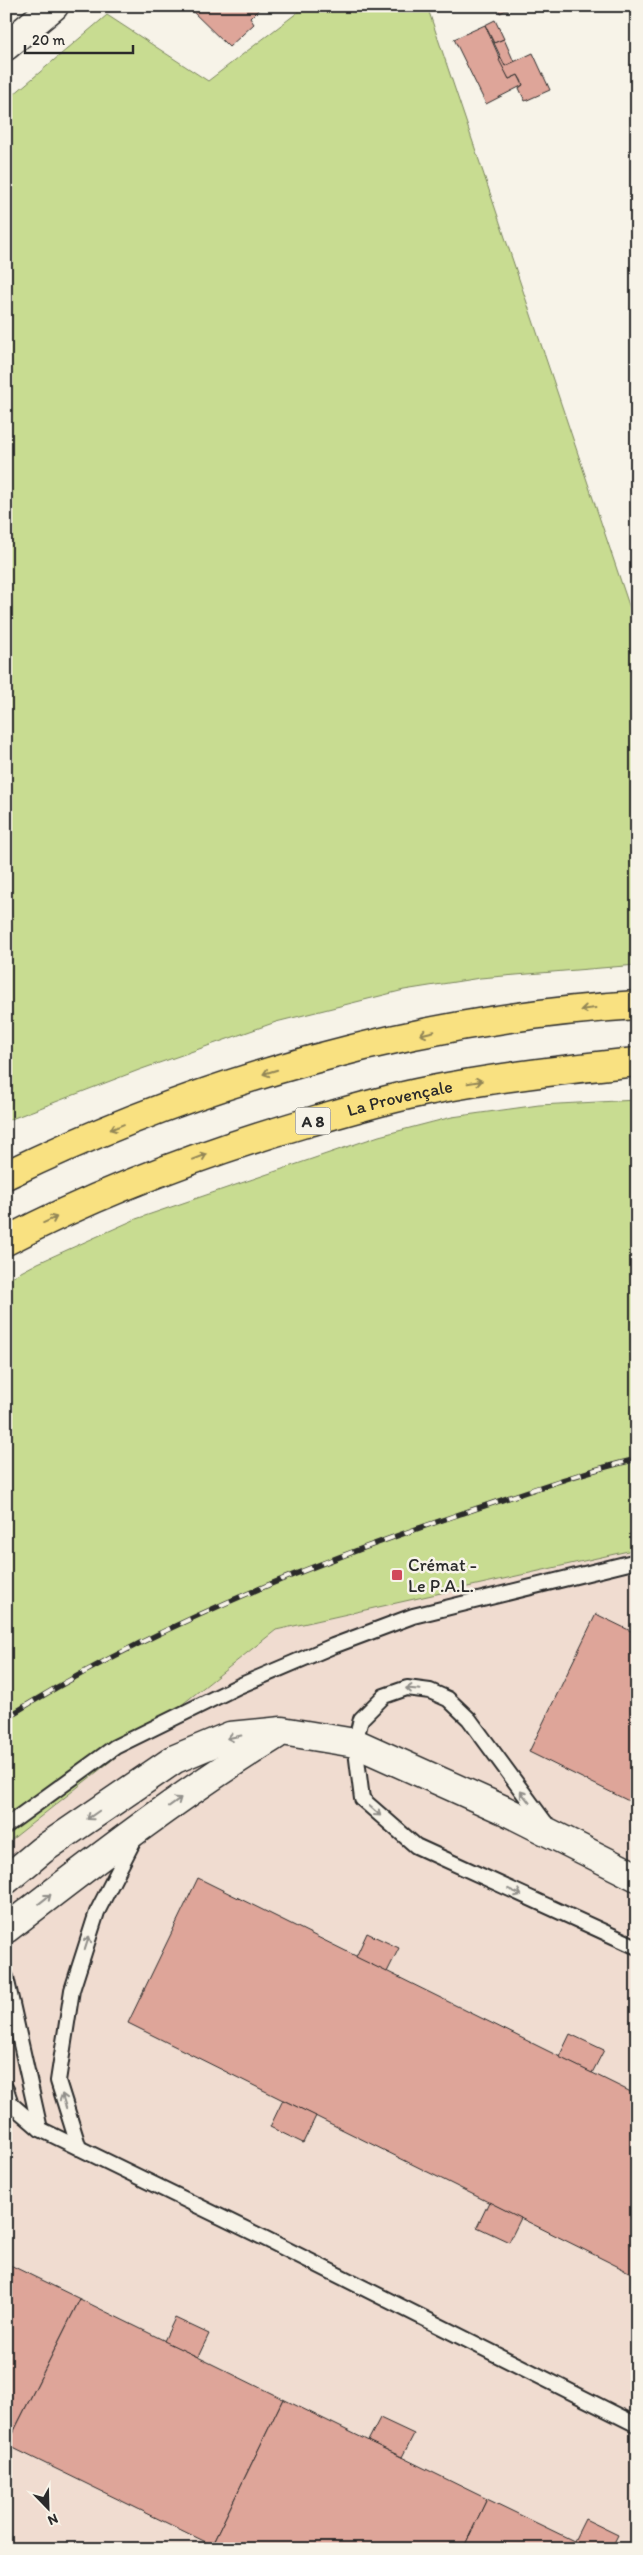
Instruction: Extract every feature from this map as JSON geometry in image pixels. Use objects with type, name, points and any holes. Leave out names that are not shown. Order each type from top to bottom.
[{"type":"highway","points":[[6,1175],[52,1153],[168,1106],[273,1071],[435,1031],[509,1019],[637,1005]]},
{"type":"highway","name":"La Provençale","points":[[6,1241],[160,1173],[238,1143],[341,1112],[424,1091],[520,1074],[637,1062]]},
{"type":"street","points":[[6,46],[54,6]]},
{"type":"street","points":[[6,1929],[140,1828],[224,1768],[282,1731]]},
{"type":"street","points":[[6,1880],[42,1850],[175,1759],[230,1736],[282,1731],[355,1743],[555,1836],[637,1877]]},
{"type":"lane","points":[[6,1826],[116,1747],[239,1686],[333,1646],[413,1616],[637,1561]]},
{"type":"lane","points":[[555,1836],[511,1779],[469,1719],[448,1699],[430,1692],[407,1688],[384,1696],[361,1719],[355,1743],[362,1799],[416,1846],[637,1947]]},
{"type":"lane","points":[[79,2148],[58,2081],[72,1990],[97,1912],[140,1828]]},
{"type":"lane","points":[[6,1977],[40,2129]]},
{"type":"lane","points":[[6,2089],[11,2104],[40,2129],[637,2425]]},
{"type":"shaded area","points":[[637,1549],[637,2549],[6,2549],[6,1844],[276,1630]]},
{"type":"green space","points":[[306,6],[427,6],[637,629],[637,965],[480,978],[404,990],[276,1022],[139,1070],[6,1121],[6,101],[107,15],[208,81]]},
{"type":"green space","points":[[637,1100],[637,1549],[276,1630],[6,1844],[6,1280],[38,1263],[136,1219],[379,1136],[452,1117],[539,1105]]},
{"type":"building","points":[[187,6],[262,6],[250,18],[254,24],[229,47]]},
{"type":"building","points":[[497,6],[514,6],[500,13]]},
{"type":"building","points":[[495,20],[504,39],[494,43],[485,25]]},
{"type":"building","points":[[485,25],[509,79],[518,75],[523,85],[486,104],[454,39]]},
{"type":"building","points":[[504,39],[514,62],[505,66],[494,43]]},
{"type":"building","points":[[533,53],[550,90],[525,101],[519,88],[523,85],[518,75],[509,79],[499,60],[501,58],[505,66]]},
{"type":"building","points":[[596,1614],[637,1634],[637,1805],[529,1752]]},
{"type":"building","points":[[198,1878],[637,2095],[637,2276],[128,2023]]},
{"type":"building","points":[[367,1933],[399,1948],[387,1972],[356,1957]]},
{"type":"building","points":[[570,2034],[604,2050],[592,2073],[559,2057]]},
{"type":"building","points":[[283,2100],[316,2116],[303,2143],[270,2127]]},
{"type":"building","points":[[489,2202],[521,2218],[509,2242],[477,2227]]},
{"type":"building","points":[[6,2263],[80,2299],[7,2445],[6,2445]]},
{"type":"building","points":[[80,2299],[283,2399],[212,2545],[7,2445]]},
{"type":"building","points":[[175,2318],[209,2334],[198,2357],[164,2341]]},
{"type":"building","points":[[283,2399],[487,2499],[463,2549],[219,2549],[212,2545]]},
{"type":"building","points":[[380,2418],[414,2434],[402,2457],[368,2441]]},
{"type":"building","points":[[487,2499],[574,2541],[589,2549],[463,2549]]},
{"type":"building","points":[[585,2519],[618,2535],[611,2549],[589,2549],[574,2541]]},
{"type":"railway","points":[[6,1718],[114,1656],[170,1628],[285,1578],[460,1514],[570,1478],[637,1459]]},
{"type":"place","name":"Crémat - Le P.A.L.","points":[[397,1575]]}]
